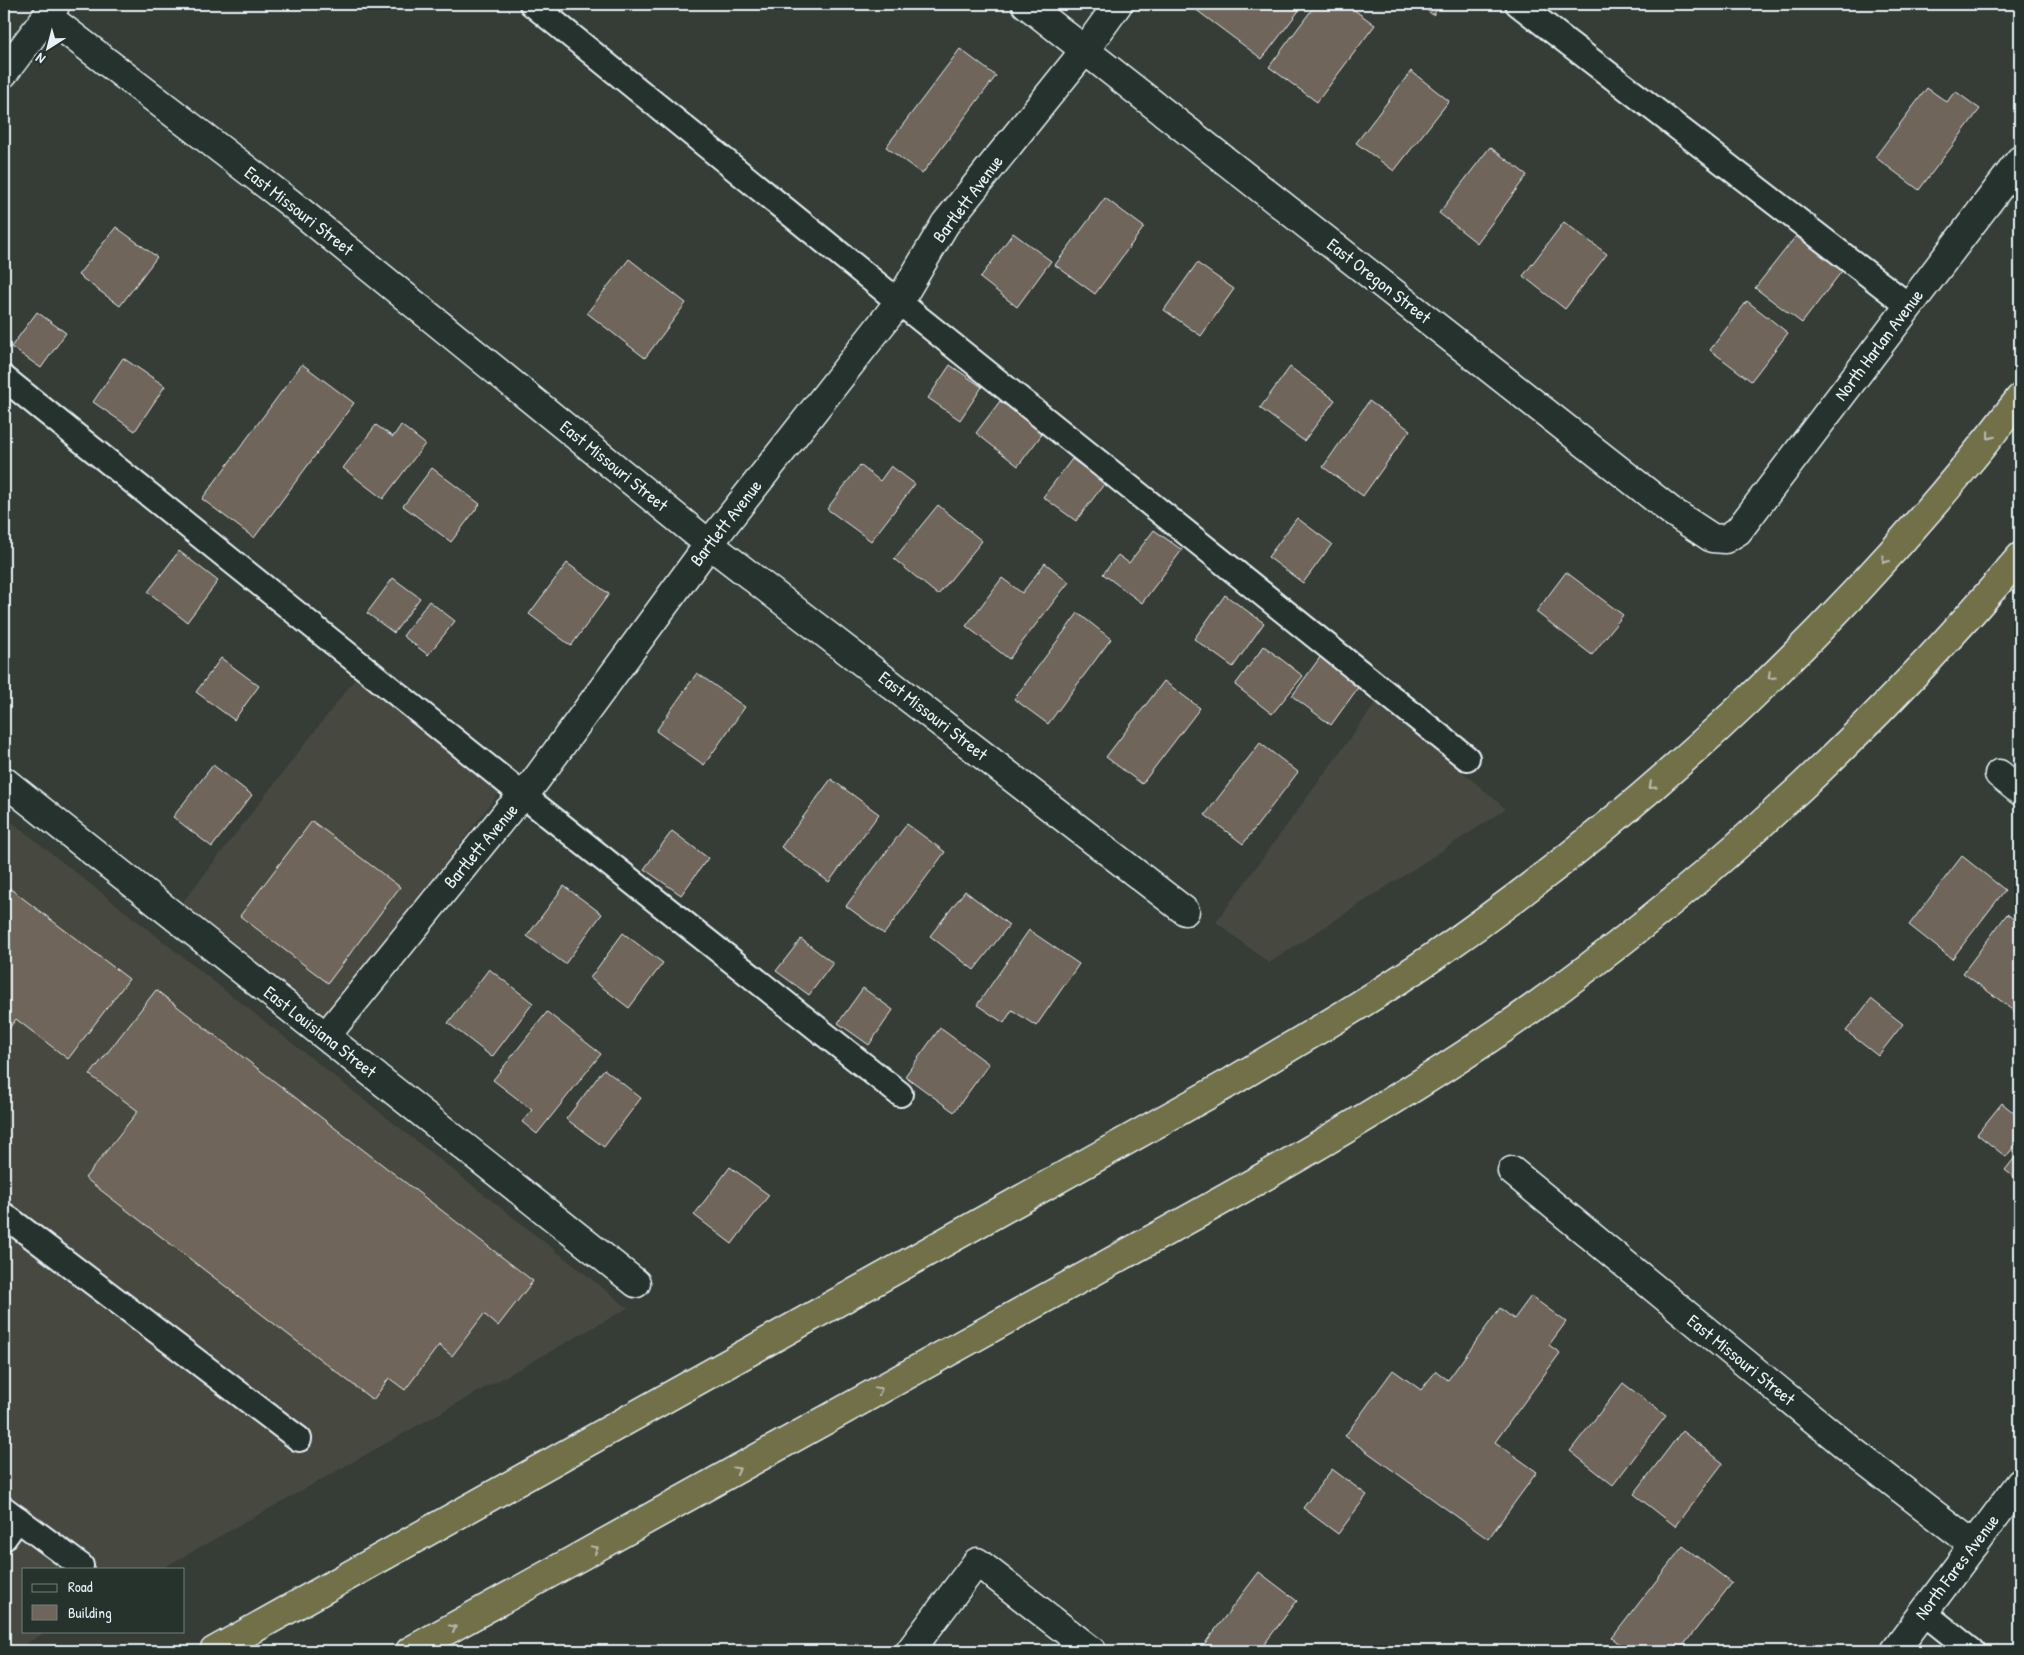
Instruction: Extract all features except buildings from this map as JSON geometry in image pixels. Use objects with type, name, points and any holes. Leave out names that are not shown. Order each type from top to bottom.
[{"type":"highway","points":[[214,1651],[1231,1082],[1357,1006],[1433,957],[1519,894],[1620,815],[1808,641],[1878,567],[1965,470],[2020,398]]},
{"type":"highway","points":[[410,1651],[1240,1189],[1398,1097],[1482,1042],[1564,984],[1659,910],[1795,793],[1954,635],[2020,557]]},
{"type":"street","name":"East Oregon Street","points":[[1026,4],[1671,511],[1712,538],[1725,539],[1738,531]]},
{"type":"street","name":"Bartlett Avenue","points":[[326,1036],[509,810],[524,796],[710,544],[899,302],[945,224],[1085,50],[1118,4]]},
{"type":"street","points":[[4,73],[51,10]]},
{"type":"street","name":"East Missouri Street","points":[[51,10],[710,544],[1185,912]]},
{"type":"street","name":"North Harlan Avenue","points":[[1738,531],[2020,160]]},
{"type":"street","points":[[1999,774],[2020,791]]},
{"type":"street","name":"East Louisiana Street","points":[[4,781],[636,1283]]},
{"type":"street","name":"East Missouri Street","points":[[1512,1171],[1851,1450],[1974,1545]]},
{"type":"street","name":"North Fares Avenue","points":[[1894,1651],[2020,1483]]},
{"type":"street","points":[[910,1651],[977,1562],[1092,1651]]},
{"type":"lane","points":[[532,4],[899,302],[1467,758]]},
{"type":"lane","points":[[1518,4],[1909,306]]},
{"type":"lane","points":[[4,378],[524,796],[900,1094]]},
{"type":"lane","points":[[7,1225],[299,1439]]},
{"type":"lane","points":[[8,1522],[81,1566]]},
{"type":"lane","points":[[1924,1612],[1972,1651]]},
{"type":"shaded area","points":[[362,670],[505,785],[324,1021],[179,907]]},
{"type":"shaded area","points":[[1378,700],[1506,809],[1269,963],[1216,922]]},
{"type":"shaded area","points":[[4,816],[628,1308],[163,1568],[22,1568],[22,1632],[46,1632],[13,1651],[4,1651]]}]
